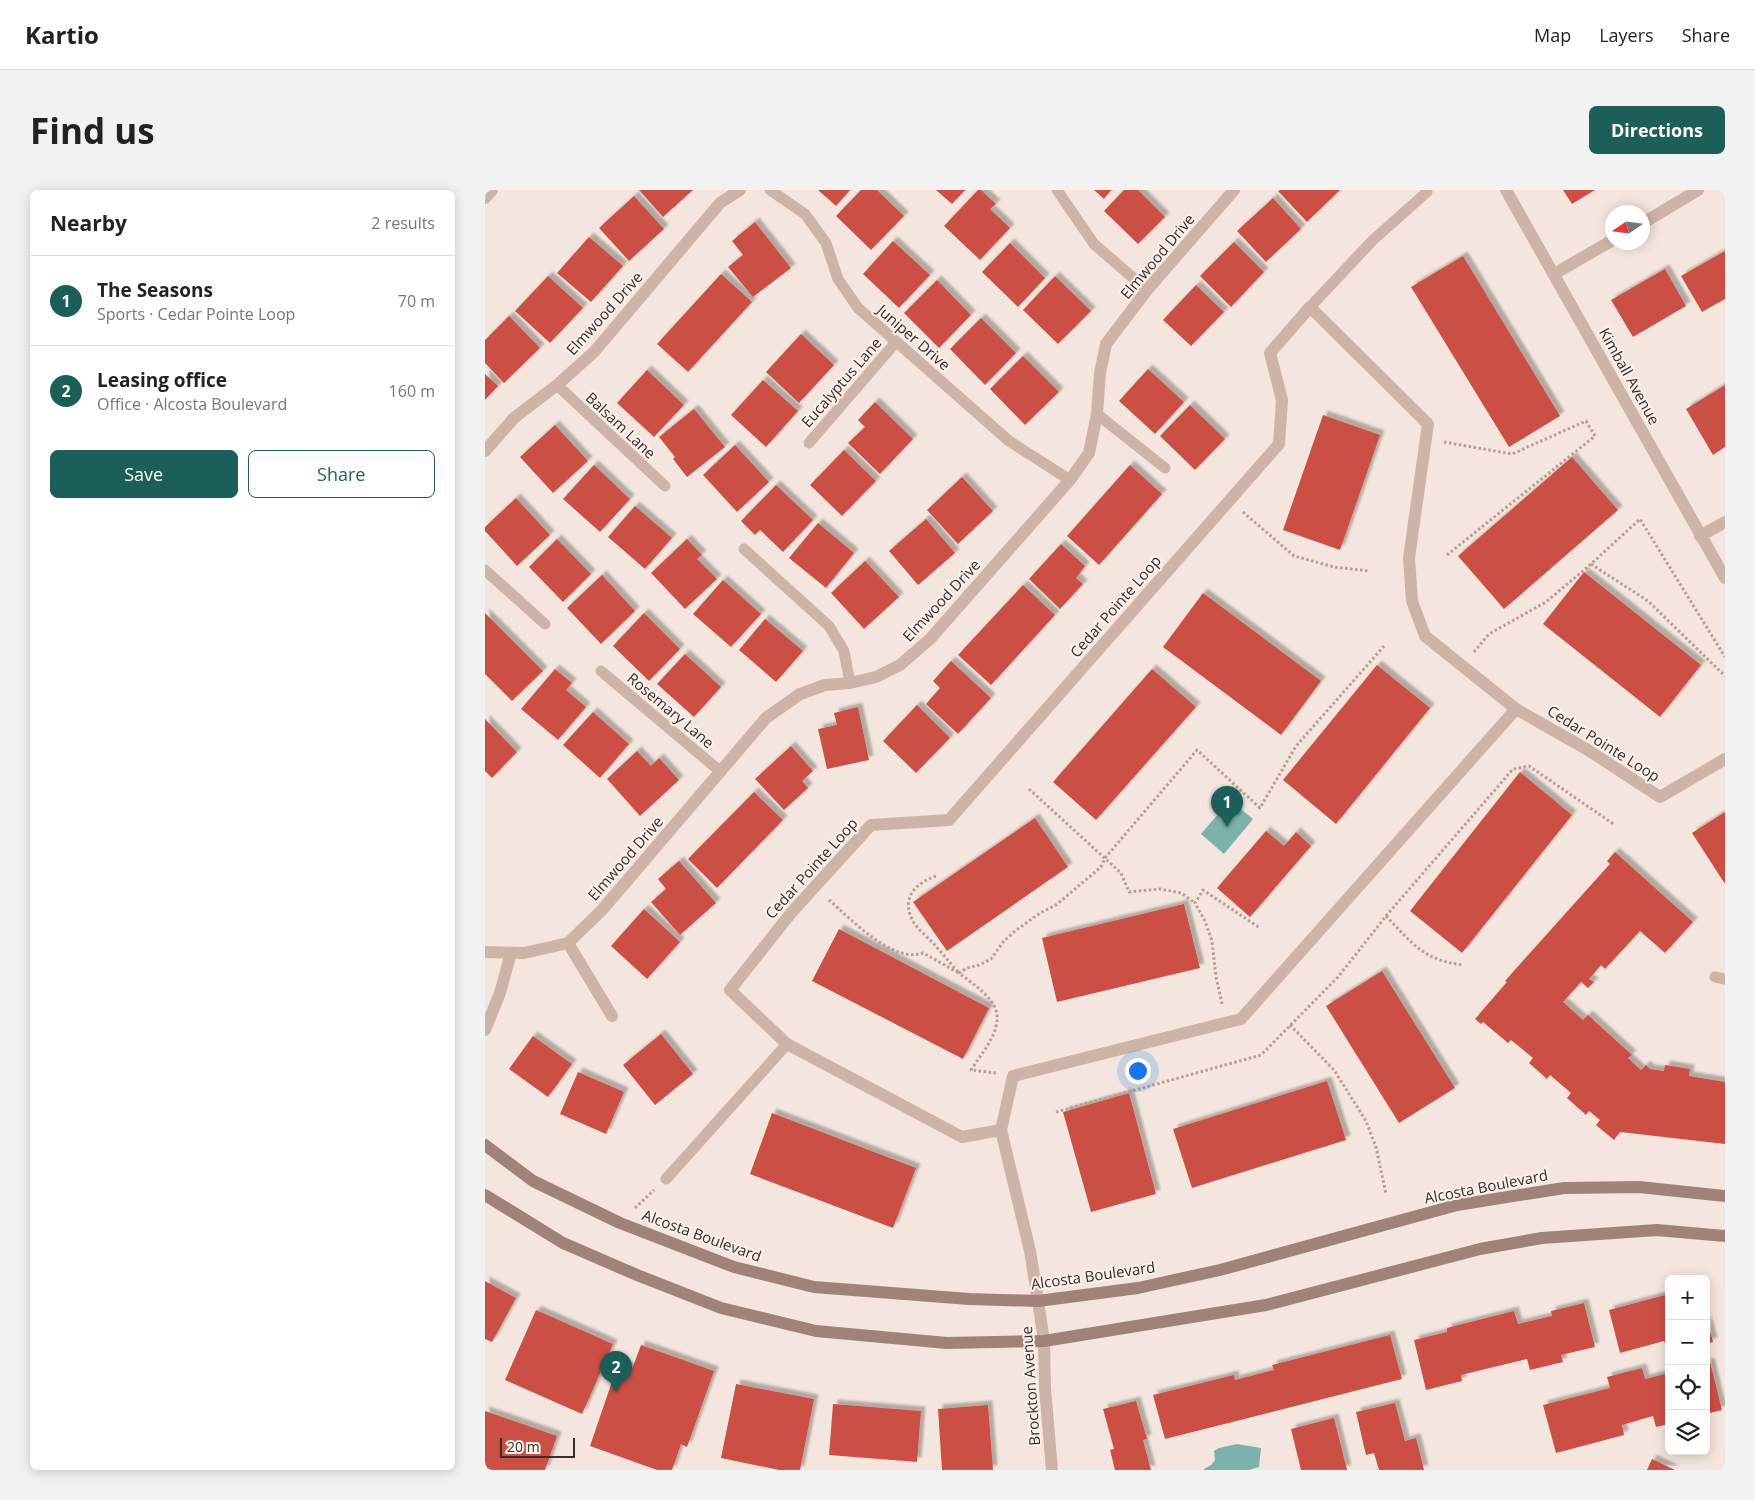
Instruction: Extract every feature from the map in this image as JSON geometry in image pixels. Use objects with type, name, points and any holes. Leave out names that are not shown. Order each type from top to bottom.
[{"type":"main road","name":"Alcosta Boulevard","points":[[485,1145],[533,1181],[620,1223],[734,1267],[813,1287],[969,1299],[1038,1300],[1138,1288],[1220,1270],[1457,1205],[1564,1188],[1639,1187],[1725,1196]]},
{"type":"main road","points":[[485,1195],[563,1243],[721,1308],[815,1331],[947,1344],[1044,1341],[1266,1305],[1480,1249],[1542,1238],[1657,1230],[1725,1236]]},
{"type":"street","points":[[485,198],[492,190]]},
{"type":"street","name":"Elmwood Drive","points":[[485,451],[514,418],[557,385],[594,352],[720,204],[740,190]]},
{"type":"street","name":"Elmwood Drive","points":[[568,943],[602,910],[766,718],[801,694],[825,685],[850,683],[876,677],[900,665],[930,639],[1070,480],[1089,453],[1097,414],[1100,373],[1106,344],[1147,290],[1234,190]]},
{"type":"street","name":"Kimball Avenue","points":[[1506,190],[1725,578]]},
{"type":"street","points":[[1650,219],[1698,190]]},
{"type":"street","points":[[1554,274],[1605,245]]},
{"type":"street","name":"Cedar Pointe Loop","points":[[1001,1130],[962,1137],[787,1044],[730,990],[791,913],[871,825],[949,820],[1279,444],[1282,400],[1270,353],[1310,308],[1428,424],[1409,558],[1412,601],[1425,636],[1516,710],[1588,750],[1661,798],[1725,759]]},
{"type":"street","points":[[1700,536],[1725,522]]},
{"type":"street","points":[[1038,1300],[1030,1251],[1001,1130],[1013,1076],[1241,1019],[1516,710]]},
{"type":"street","points":[[485,952],[523,953],[568,943],[612,1016]]},
{"type":"street","points":[[485,1030],[500,993],[511,953]]},
{"type":"street","name":"Brockton Avenue","points":[[1038,1300],[1044,1341],[1045,1388],[1052,1470]]},
{"type":"lane","name":"Juniper Drive","points":[[770,190],[805,214],[826,243],[838,279],[857,308],[1009,441],[1070,480]]},
{"type":"lane","points":[[1057,190],[1094,244],[1147,290]]},
{"type":"lane","points":[[1310,308],[1373,240],[1427,192]]},
{"type":"lane","name":"Eucalyptus Lane","points":[[809,443],[896,342]]},
{"type":"lane","name":"Balsam Lane","points":[[557,385],[665,486]]},
{"type":"lane","points":[[1097,414],[1165,468]]},
{"type":"lane","points":[[744,549],[829,626],[844,651],[850,683]]},
{"type":"lane","points":[[485,570],[545,624]]},
{"type":"lane","name":"Rosemary Lane","points":[[601,671],[721,772]]},
{"type":"lane","points":[[666,1179],[787,1044]]},
{"type":"path","points":[[1426,439],[1512,454],[1586,421],[1595,436],[1447,555]]},
{"type":"path","points":[[1230,500],[1257,526],[1294,556],[1334,567],[1369,571]]},
{"type":"path","points":[[1462,666],[1489,634],[1546,602],[1640,519],[1725,657]]},
{"type":"path","points":[[1591,564],[1648,601],[1725,676]]},
{"type":"path","points":[[959,973],[991,959],[1003,942],[1015,931],[1039,914],[1056,905],[1101,867],[1105,858],[1197,750],[1260,808],[1296,746],[1385,645]]},
{"type":"path","points":[[1056,1112],[1261,1055],[1338,978],[1386,916],[1513,769],[1529,766],[1615,825]]},
{"type":"path","points":[[1029,789],[1121,873],[1129,892],[1160,889],[1181,893],[1195,903],[1205,921],[1212,941],[1216,977],[1227,1023]]},
{"type":"path","points":[[936,876],[927,879],[913,889],[908,901],[909,913],[915,924],[959,973],[993,1002],[997,1011],[998,1024],[971,1070],[1013,1076]]},
{"type":"path","points":[[814,888],[887,948],[905,955],[915,956],[923,953],[959,973]]},
{"type":"path","points":[[1195,903],[1203,890],[1260,928]]},
{"type":"path","points":[[1386,916],[1419,950],[1441,961],[1464,966]]},
{"type":"path","points":[[1290,1025],[1334,1070],[1366,1121],[1376,1147],[1386,1194]]},
{"type":"path","points":[[620,1223],[666,1179]]},
{"type":"water","points":[[1230,800],[1253,819],[1224,854],[1201,834]]},
{"type":"water","points":[[1237,1444],[1261,1448],[1259,1467],[1249,1470],[1204,1470],[1215,1460],[1214,1451]]},
{"type":"building","points":[[639,190],[693,190],[663,217]]},
{"type":"building","points":[[818,190],[850,190],[836,206]]},
{"type":"building","points":[[861,190],[877,190],[904,216],[871,250],[836,216]]},
{"type":"building","points":[[936,190],[965,190],[952,204]]},
{"type":"building","points":[[978,190],[981,190],[996,204],[990,209],[1010,228],[980,260],[944,226]]},
{"type":"building","points":[[1094,190],[1111,190],[1104,199]]},
{"type":"building","points":[[1124,190],[1138,190],[1165,217],[1138,244],[1104,211]]},
{"type":"building","points":[[1340,190],[1307,222],[1278,191]]},
{"type":"building","points":[[1563,190],[1595,190],[1572,204]]},
{"type":"building","points":[[634,196],[664,229],[629,261],[599,228]]},
{"type":"building","points":[[1273,198],[1301,229],[1266,262],[1237,231]]},
{"type":"building","points":[[755,222],[791,268],[753,297],[728,267],[743,255],[732,241]]},
{"type":"building","points":[[589,237],[623,266],[591,302],[557,273]]},
{"type":"building","points":[[893,241],[930,275],[899,308],[863,274]]},
{"type":"building","points":[[1234,242],[1264,272],[1231,307],[1200,276]]},
{"type":"building","points":[[1010,243],[1045,278],[1018,307],[982,272]]},
{"type":"building","points":[[1725,251],[1725,299],[1702,312],[1681,276]]},
{"type":"building","points":[[1463,256],[1560,416],[1509,447],[1411,287]]},
{"type":"building","points":[[1665,269],[1686,306],[1633,337],[1611,300]]},
{"type":"building","points":[[721,274],[752,302],[688,372],[657,344]]},
{"type":"building","points":[[548,276],[583,308],[550,343],[515,311]]},
{"type":"building","points":[[1055,276],[1091,311],[1058,344],[1023,310]]},
{"type":"building","points":[[937,280],[971,315],[939,348],[904,313]]},
{"type":"building","points":[[1196,285],[1224,312],[1191,346],[1163,320]]},
{"type":"building","points":[[509,316],[540,348],[504,383],[485,363],[485,340]]},
{"type":"building","points":[[981,318],[1016,353],[985,385],[950,349]]},
{"type":"building","points":[[801,334],[834,365],[799,403],[766,372]]},
{"type":"building","points":[[1023,356],[1059,392],[1025,425],[990,389]]},
{"type":"building","points":[[1148,369],[1184,402],[1155,434],[1119,401]]},
{"type":"building","points":[[647,370],[684,405],[654,437],[617,403]]},
{"type":"building","points":[[485,374],[498,386],[485,400]]},
{"type":"building","points":[[763,380],[798,411],[766,447],[731,415]]},
{"type":"building","points":[[1725,385],[1725,447],[1713,455],[1686,409]]},
{"type":"building","points":[[875,402],[913,439],[880,474],[848,443],[865,427],[858,420]]},
{"type":"building","points":[[1190,405],[1225,439],[1195,470],[1160,436]]},
{"type":"building","points":[[694,409],[725,447],[687,477],[673,459],[675,457],[659,437]]},
{"type":"building","points":[[1323,415],[1380,435],[1340,550],[1283,530]]},
{"type":"building","points":[[555,425],[588,461],[553,493],[520,457]]},
{"type":"building","points":[[735,445],[769,482],[737,512],[703,475]]},
{"type":"building","points":[[844,450],[876,481],[842,516],[810,485]]},
{"type":"building","points":[[1572,457],[1618,510],[1504,609],[1458,556]]},
{"type":"building","points":[[594,465],[630,499],[600,532],[563,499]]},
{"type":"building","points":[[1130,465],[1162,494],[1099,565],[1067,536]]},
{"type":"building","points":[[962,477],[993,511],[958,544],[927,510]]},
{"type":"building","points":[[776,485],[813,520],[783,552],[760,530],[755,535],[741,521]]},
{"type":"building","points":[[516,498],[550,535],[517,566],[485,531],[485,527]]},
{"type":"building","points":[[635,506],[672,538],[645,569],[608,537]]},
{"type":"building","points":[[926,519],[955,553],[918,585],[889,551]]},
{"type":"building","points":[[818,523],[854,553],[826,588],[789,558]]},
{"type":"building","points":[[557,539],[591,574],[563,602],[529,567]]},
{"type":"building","points":[[687,539],[702,555],[697,559],[717,579],[685,609],[651,573]]},
{"type":"building","points":[[1061,544],[1085,566],[1076,578],[1083,584],[1060,609],[1029,579]]},
{"type":"building","points":[[865,561],[899,597],[864,629],[831,593]]},
{"type":"building","points":[[1584,572],[1701,665],[1660,717],[1543,624]]},
{"type":"building","points":[[602,575],[635,611],[601,644],[567,608]]},
{"type":"building","points":[[723,580],[761,614],[731,647],[693,614]]},
{"type":"building","points":[[1023,585],[1055,615],[991,685],[958,655]]},
{"type":"building","points":[[1203,593],[1321,681],[1281,735],[1163,647]]},
{"type":"building","points":[[485,613],[543,671],[512,701],[485,674]]},
{"type":"building","points":[[644,613],[680,649],[649,681],[613,646]]},
{"type":"building","points":[[765,619],[803,651],[776,682],[739,650]]},
{"type":"building","points":[[685,654],[721,687],[694,717],[657,684]]},
{"type":"building","points":[[951,661],[991,698],[958,734],[926,704],[940,688],[933,681]]},
{"type":"building","points":[[1377,665],[1430,708],[1336,824],[1283,780]]},
{"type":"building","points":[[555,669],[572,683],[566,690],[586,707],[558,740],[521,709]]},
{"type":"building","points":[[1152,669],[1196,707],[1096,820],[1053,782]]},
{"type":"building","points":[[917,705],[950,738],[916,773],[883,741]]},
{"type":"building","points":[[858,707],[869,760],[827,769],[818,729],[837,725],[834,713]]},
{"type":"building","points":[[593,712],[629,744],[600,778],[563,745]]},
{"type":"building","points":[[485,719],[517,752],[492,778],[485,771]]},
{"type":"building","points":[[791,746],[813,771],[802,781],[808,788],[784,810],[755,779]]},
{"type":"building","points":[[637,751],[651,766],[659,758],[679,780],[640,816],[607,779]]},
{"type":"building","points":[[1520,772],[1572,815],[1462,953],[1410,911]]},
{"type":"building","points":[[754,792],[783,820],[717,888],[688,859]]},
{"type":"building","points":[[1725,812],[1725,884],[1692,833]]},
{"type":"building","points":[[1035,818],[1068,867],[947,951],[913,902]]},
{"type":"building","points":[[1266,831],[1284,846],[1296,832],[1311,846],[1250,917],[1217,888]]},
{"type":"building","points":[[1615,852],[1693,922],[1665,953],[1640,931],[1605,969],[1601,965],[1589,979],[1594,982],[1588,988],[1581,982],[1563,1002],[1583,1020],[1588,1015],[1632,1055],[1628,1058],[1641,1070],[1646,1065],[1650,1069],[1664,1071],[1665,1065],[1690,1069],[1689,1076],[1725,1082],[1725,1144],[1620,1132],[1614,1140],[1596,1125],[1600,1120],[1589,1111],[1586,1115],[1567,1098],[1571,1093],[1550,1075],[1547,1079],[1529,1063],[1533,1058],[1511,1040],[1508,1043],[1483,1022],[1481,1024],[1475,1019],[1507,982],[1505,981],[1610,864],[1607,861]]},
{"type":"building","points":[[679,861],[716,903],[680,935],[651,902],[666,889],[658,879]]},
{"type":"building","points":[[1184,904],[1200,968],[1057,1002],[1042,938]]},
{"type":"building","points":[[644,909],[680,942],[647,979],[611,946]]},
{"type":"building","points":[[839,929],[989,1008],[963,1059],[812,981]]},
{"type":"building","points":[[1382,971],[1455,1088],[1399,1123],[1326,1006]]},
{"type":"building","points":[[661,1034],[693,1074],[655,1105],[623,1065]]},
{"type":"building","points":[[533,1036],[572,1064],[548,1097],[509,1069]]},
{"type":"building","points":[[578,1072],[624,1092],[606,1134],[560,1114]]},
{"type":"building","points":[[1327,1081],[1346,1140],[1192,1188],[1173,1129]]},
{"type":"building","points":[[1129,1093],[1156,1194],[1091,1212],[1063,1112]]},
{"type":"building","points":[[772,1113],[916,1168],[893,1228],[750,1174]]},
{"type":"building","points":[[485,1281],[516,1298],[492,1342],[485,1339]]},
{"type":"building","points":[[1665,1295],[1665,1344],[1664,1341],[1620,1353],[1609,1310]]},
{"type":"building","points":[[1584,1303],[1595,1347],[1561,1355],[1563,1362],[1530,1370],[1527,1359],[1461,1375],[1462,1381],[1426,1390],[1414,1340],[1447,1332],[1447,1328],[1514,1311],[1518,1324],[1552,1316],[1551,1311]]},
{"type":"building","points":[[536,1310],[613,1344],[582,1414],[505,1380]]},
{"type":"building","points":[[1710,1331],[1713,1342],[1710,1343]]},
{"type":"building","points":[[1390,1335],[1402,1379],[1165,1439],[1153,1395],[1234,1375],[1235,1380],[1274,1370],[1272,1365]]},
{"type":"building","points":[[641,1345],[714,1371],[687,1447],[681,1444],[672,1470],[657,1470],[590,1446],[618,1364],[632,1369]]},
{"type":"building","points":[[1710,1362],[1722,1410],[1710,1413]]},
{"type":"building","points":[[1642,1368],[1645,1379],[1665,1374],[1665,1425],[1656,1427],[1653,1416],[1622,1425],[1624,1435],[1556,1453],[1543,1405],[1610,1388],[1607,1377]]},
{"type":"building","points":[[736,1384],[814,1399],[800,1470],[779,1470],[721,1458]]},
{"type":"building","points":[[1136,1401],[1147,1439],[1143,1440],[1151,1470],[1115,1470],[1110,1450],[1114,1449],[1103,1409]]},
{"type":"building","points":[[1395,1403],[1405,1441],[1416,1438],[1424,1470],[1379,1470],[1374,1453],[1366,1455],[1356,1412]]},
{"type":"building","points":[[833,1404],[921,1411],[917,1462],[829,1455]]},
{"type":"building","points":[[988,1405],[993,1470],[942,1470],[938,1409]]},
{"type":"building","points":[[485,1411],[557,1436],[545,1470],[485,1470]]},
{"type":"building","points":[[1334,1418],[1347,1470],[1301,1470],[1291,1429]]},
{"type":"building","points":[[1652,1459],[1675,1470],[1647,1470]]},
{"type":"place","name":"The Seasons","points":[[1227,827]]},
{"type":"place","name":"Leasing office","points":[[616,1392]]}]
